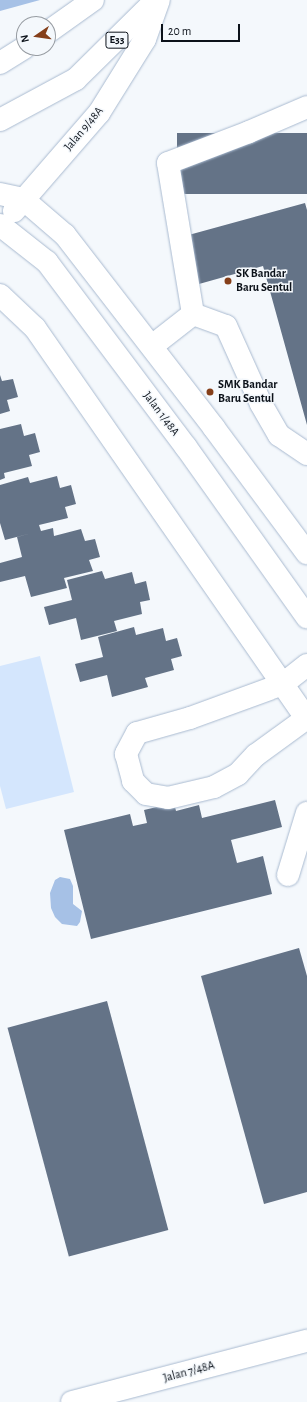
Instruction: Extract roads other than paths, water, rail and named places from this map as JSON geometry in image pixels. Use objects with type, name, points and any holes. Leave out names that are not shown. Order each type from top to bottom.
[{"type":"main road","points":[[56,26],[93,0]]},
{"type":"main road","name":"Jalan 9/48A","points":[[1,226],[99,113],[144,39],[158,0]]},
{"type":"main road","name":"E33","points":[[0,120],[76,79],[158,0]]},
{"type":"main road","points":[[0,63],[16,53]]},
{"type":"main road","points":[[193,314],[168,163],[249,132],[307,107]]},
{"type":"main road","points":[[0,194],[23,199],[65,235],[152,346],[307,553]]},
{"type":"main road","name":"Jalan 1/48A","points":[[1,226],[47,262],[186,447],[307,617]]},
{"type":"main road","points":[[0,295],[35,328],[283,684],[307,719],[256,755],[238,774],[214,787],[168,798],[146,794],[133,781],[126,754],[137,733],[190,718],[283,684],[307,666]]},
{"type":"main road","points":[[152,346],[193,314]]},
{"type":"main road","points":[[193,314],[226,326],[262,404],[279,435],[307,454]]},
{"type":"main road","points":[[288,875],[307,813]]},
{"type":"main road","name":"Jalan 7/48A","points":[[72,1402],[307,1341]]},
{"type":"place","name":"SK Bandar Baru Sentul","points":[[228,281]]},
{"type":"place","name":"SMK Bandar Baru Sentul","points":[[210,392]]}]
